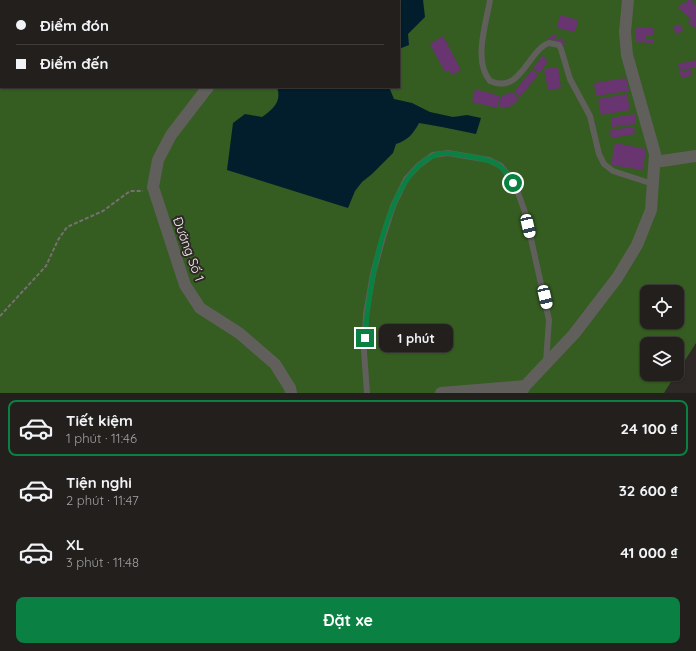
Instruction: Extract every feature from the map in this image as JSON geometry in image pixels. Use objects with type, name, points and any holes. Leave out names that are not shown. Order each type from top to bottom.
[{"type":"street","points":[[441,393],[523,390],[574,334],[617,278],[636,245],[651,210],[655,154],[627,55],[625,32],[628,0]]},
{"type":"street","name":"Đường Số 1","points":[[207,88],[171,135],[158,160],[153,187],[154,192],[185,285],[200,308],[239,333],[274,364],[290,388],[291,393]]},
{"type":"street","points":[[655,162],[696,156]]},
{"type":"lane","points":[[490,0],[481,56],[484,70],[490,81],[500,84],[511,81],[522,71],[542,46],[553,42],[559,45],[573,87],[590,116],[599,154],[604,164],[613,171],[653,184]]},
{"type":"lane","points":[[367,393],[364,351],[366,314],[375,267],[393,206],[406,179],[419,165],[433,155],[448,153],[489,160],[501,166],[517,190],[525,212],[549,315],[546,364]]},
{"type":"path","points":[[0,316],[46,266],[58,240],[67,227],[103,211],[130,191],[154,192]]},
{"type":"green space","points":[[400,0],[696,0],[696,343],[684,362],[684,337],[640,337],[640,381],[672,381],[664,393],[0,393],[0,88],[400,88]]},
{"type":"water","points":[[400,0],[423,0],[425,17],[408,34],[409,45],[400,49]]},
{"type":"water","points":[[277,88],[389,88],[394,99],[412,103],[430,112],[453,117],[467,115],[481,118],[476,134],[419,123],[410,136],[404,141],[396,144],[393,153],[362,182],[355,191],[348,208],[227,170],[233,123],[245,114],[262,117],[276,105]]},
{"type":"building","points":[[688,0],[692,0],[696,6],[696,29],[688,23],[691,19],[678,8],[683,2],[685,4]]},
{"type":"building","points":[[560,15],[578,20],[575,32],[557,28]]},
{"type":"building","points":[[680,24],[683,31],[676,34],[673,27]]},
{"type":"building","points":[[635,27],[653,28],[653,36],[646,36],[646,39],[653,39],[653,43],[635,42]]},
{"type":"building","points":[[555,34],[557,37],[549,41],[548,38]]},
{"type":"building","points":[[443,36],[461,70],[451,75],[449,70],[445,72],[430,44]]},
{"type":"building","points":[[562,38],[565,45],[555,48],[552,41]]},
{"type":"building","points":[[542,56],[548,60],[540,73],[533,69]]},
{"type":"building","points":[[696,60],[696,67],[680,71],[678,64]]},
{"type":"building","points":[[558,67],[561,88],[548,90],[544,69]]},
{"type":"building","points":[[532,70],[538,75],[520,97],[514,92]]},
{"type":"building","points":[[691,70],[691,76],[681,78],[680,72]]},
{"type":"building","points":[[626,78],[629,91],[596,96],[594,83]]},
{"type":"building","points":[[475,89],[500,96],[497,108],[472,102]]},
{"type":"building","points":[[512,92],[519,99],[511,106],[499,108],[501,96]]},
{"type":"building","points":[[627,94],[630,110],[601,115],[598,99]]},
{"type":"building","points":[[635,114],[636,124],[612,127],[611,118]]},
{"type":"building","points":[[634,127],[635,134],[611,138],[610,130]]},
{"type":"building","points":[[615,143],[646,149],[643,170],[611,165]]},
{"type":"route","points":[[365,338],[366,314],[373,274],[383,237],[399,192],[406,179],[419,165],[433,155],[448,153],[489,160],[501,166],[513,183]]}]
